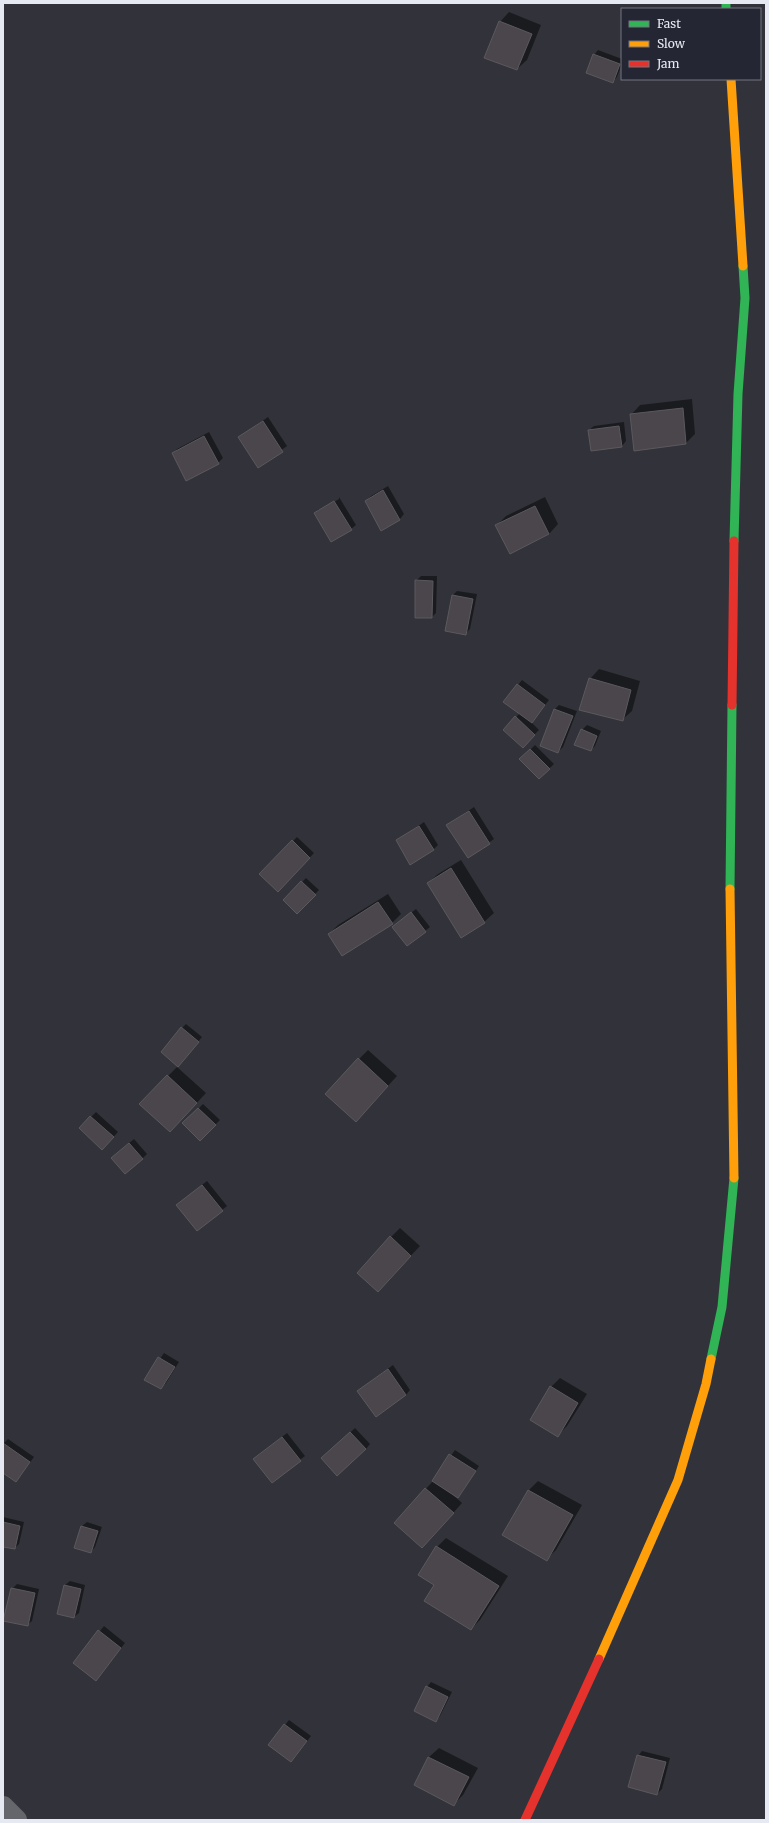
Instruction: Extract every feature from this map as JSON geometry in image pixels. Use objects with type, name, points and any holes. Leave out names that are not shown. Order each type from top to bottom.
[{"type":"street","points":[[525,1820],[574,1717],[678,1480],[706,1384],[722,1308],[734,1182],[730,920],[734,524],[738,394],[745,298],[731,80]]},
{"type":"street","points":[[3,1807],[16,1820]]},
{"type":"building","points":[[499,21],[532,34],[517,70],[484,58]]},
{"type":"building","points":[[593,54],[620,64],[613,83],[586,73]]},
{"type":"building","points":[[683,408],[686,444],[634,451],[630,414]]},
{"type":"building","points":[[263,421],[283,452],[258,468],[238,437]]},
{"type":"building","points":[[619,426],[622,447],[591,451],[588,430]]},
{"type":"building","points":[[204,436],[219,464],[186,481],[172,453]]},
{"type":"building","points":[[383,490],[400,520],[381,531],[365,501]]},
{"type":"building","points":[[334,501],[352,530],[331,542],[314,513]]},
{"type":"building","points":[[535,506],[549,534],[510,554],[495,525]]},
{"type":"building","points":[[415,580],[433,581],[432,618],[415,618]]},
{"type":"building","points":[[452,595],[473,599],[466,635],[445,631]]},
{"type":"building","points":[[589,678],[631,690],[623,721],[579,710]]},
{"type":"building","points":[[517,684],[545,705],[532,723],[503,702]]},
{"type":"building","points":[[554,709],[573,716],[558,753],[540,746]]},
{"type":"building","points":[[515,716],[535,735],[523,748],[503,730]]},
{"type":"building","points":[[581,729],[597,736],[591,751],[574,745]]},
{"type":"building","points":[[530,749],[550,769],[539,779],[519,759]]},
{"type":"building","points":[[469,811],[490,844],[468,858],[446,825]]},
{"type":"building","points":[[419,826],[434,850],[410,865],[396,840]]},
{"type":"building","points":[[292,840],[310,858],[278,892],[259,874]]},
{"type":"building","points":[[451,868],[485,923],[461,938],[427,883]]},
{"type":"building","points":[[301,881],[316,895],[297,914],[283,900]]},
{"type":"building","points":[[378,902],[393,924],[342,956],[328,934]]},
{"type":"building","points":[[411,912],[426,932],[407,946],[392,927]]},
{"type":"building","points":[[181,1027],[199,1042],[178,1067],[161,1052]]},
{"type":"building","points":[[358,1058],[388,1086],[356,1122],[325,1094]]},
{"type":"building","points":[[167,1075],[197,1103],[170,1132],[139,1104]]},
{"type":"building","points":[[198,1108],[216,1125],[200,1141],[182,1123]]},
{"type":"building","points":[[90,1116],[114,1137],[102,1150],[79,1128]]},
{"type":"building","points":[[129,1143],[143,1159],[125,1174],[111,1158]]},
{"type":"building","points":[[202,1185],[223,1211],[197,1231],[176,1205]]},
{"type":"building","points":[[390,1236],[411,1256],[378,1292],[357,1273]]},
{"type":"building","points":[[158,1357],[175,1367],[161,1389],[144,1380]]},
{"type":"building","points":[[388,1369],[406,1395],[376,1417],[357,1391]]},
{"type":"building","points":[[550,1386],[578,1403],[558,1437],[530,1420]]},
{"type":"building","points":[[350,1432],[366,1449],[337,1476],[321,1458]]},
{"type":"building","points":[[282,1437],[301,1461],[272,1483],[253,1459]]},
{"type":"building","points":[[3,1443],[30,1462],[16,1482],[3,1473]]},
{"type":"building","points":[[449,1454],[476,1471],[458,1498],[432,1481]]},
{"type":"building","points":[[425,1488],[454,1513],[422,1548],[394,1523]]},
{"type":"building","points":[[528,1490],[573,1515],[547,1561],[502,1535]]},
{"type":"building","points":[[3,1522],[20,1526],[15,1549],[3,1547]]},
{"type":"building","points":[[81,1526],[98,1531],[91,1553],[74,1548]]},
{"type":"building","points":[[436,1546],[499,1586],[471,1630],[424,1601],[434,1585],[418,1575]]},
{"type":"building","points":[[64,1585],[81,1589],[74,1618],[57,1614]]},
{"type":"building","points":[[11,1588],[35,1593],[28,1626],[3,1621]]},
{"type":"building","points":[[98,1630],[121,1648],[96,1681],[73,1663]]},
{"type":"building","points":[[426,1686],[448,1697],[436,1722],[414,1711]]},
{"type":"building","points":[[284,1724],[307,1741],[291,1762],[268,1745]]},
{"type":"building","points":[[637,1755],[666,1762],[657,1795],[628,1787]]},
{"type":"building","points":[[428,1757],[469,1777],[454,1806],[414,1785]]},
{"type":"traffic: fast","points":[[726,3],[726,8]]},
{"type":"traffic: fast","points":[[734,541],[738,394],[745,298],[743,266]]},
{"type":"traffic: fast","points":[[730,889],[732,705]]},
{"type":"traffic: fast","points":[[711,1359],[722,1307],[734,1178]]},
{"type":"traffic: slow","points":[[731,80],[743,266]]},
{"type":"traffic: slow","points":[[730,889],[734,1178]]},
{"type":"traffic: slow","points":[[599,1659],[678,1480],[706,1384],[711,1359]]},
{"type":"traffic: jam","points":[[732,705],[734,541]]},
{"type":"traffic: jam","points":[[525,1820],[599,1659]]}]
